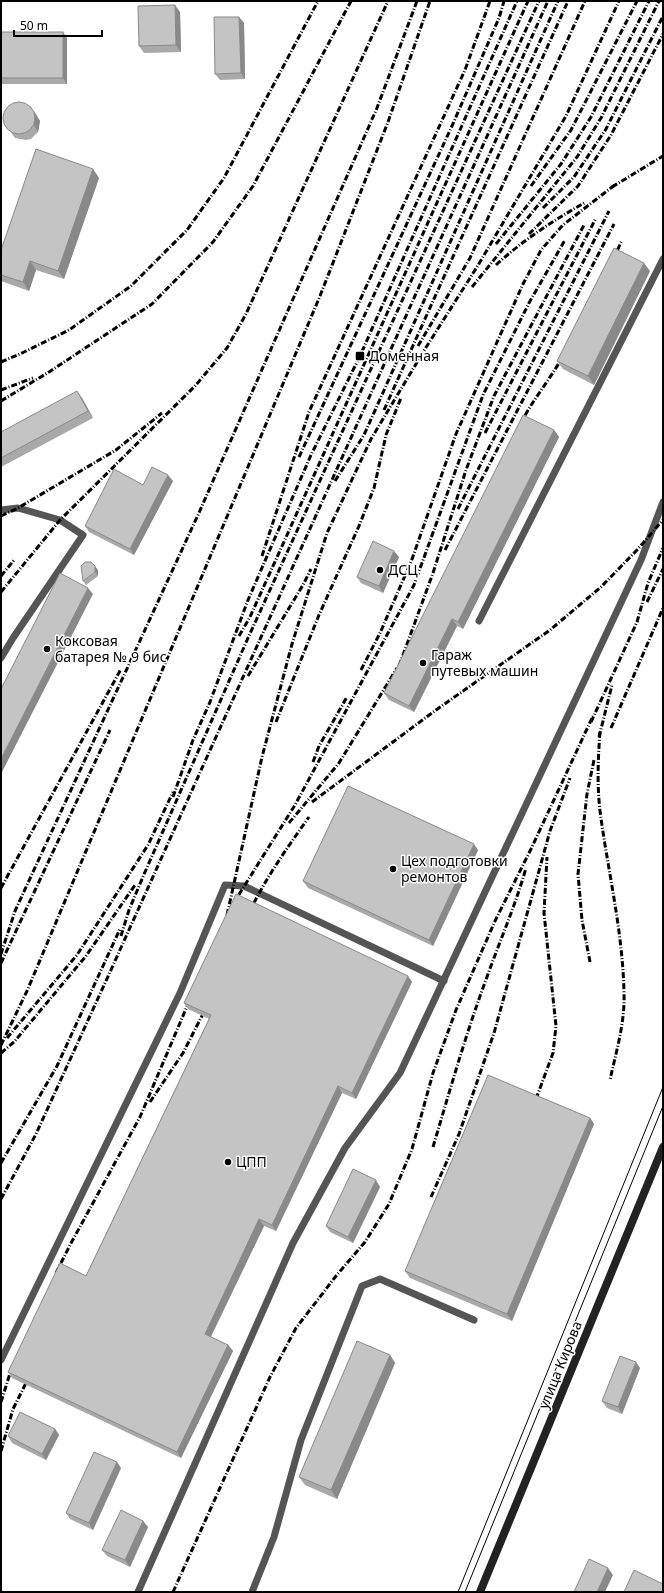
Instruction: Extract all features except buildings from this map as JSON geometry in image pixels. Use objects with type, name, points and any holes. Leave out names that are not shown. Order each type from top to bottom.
[{"type":"main road","name":"улица Кирова","points":[[480,1592],[663,1147]]},
{"type":"lane","points":[[479,621],[663,259]]},
{"type":"lane","points":[[138,1592],[293,1243],[345,1148],[400,1073],[641,560],[663,502]]},
{"type":"lane","points":[[1,510],[18,508],[60,520],[83,535],[1,658]]},
{"type":"lane","points":[[1,1360],[180,993],[225,885],[244,886],[444,981]]},
{"type":"lane","points":[[252,1592],[274,1537],[301,1440],[362,1286],[380,1279],[474,1320]]},
{"type":"tram line","points":[[458,1592],[663,1087]]},
{"type":"tram line","points":[[465,1592],[663,1106]]},
{"type":"railway","points":[[1,362],[69,330],[131,286],[187,230],[224,178],[318,1]]},
{"type":"railway","points":[[1,401],[49,372],[152,304],[213,242],[253,186],[351,1]]},
{"type":"railway","points":[[1,592],[60,520],[195,386],[227,348],[246,314],[388,1]]},
{"type":"railway","points":[[1,954],[15,911],[198,515],[377,108],[417,1]]},
{"type":"railway","points":[[1,1045],[27,991],[320,296],[388,122],[430,1]]},
{"type":"railway","points":[[262,556],[309,412],[465,70],[490,1]]},
{"type":"railway","points":[[299,457],[452,126],[499,18],[504,1]]},
{"type":"railway","points":[[173,797],[193,740],[210,702],[248,600],[311,455],[360,356],[517,1]]},
{"type":"railway","points":[[239,636],[250,617],[528,1]]},
{"type":"railway","points":[[121,936],[129,910],[145,872],[248,638],[539,1]]},
{"type":"railway","points":[[1,1199],[36,1134],[110,972],[548,1]]},
{"type":"railway","points":[[335,481],[364,435],[558,1]]},
{"type":"railway","points":[[384,410],[568,1]]},
{"type":"railway","points":[[418,346],[470,258],[585,1]]},
{"type":"railway","points":[[227,915],[262,757],[292,644],[327,533],[371,439],[425,349],[477,267],[566,116],[619,1]]},
{"type":"railway","points":[[531,186],[571,130],[637,1]]},
{"type":"railway","points":[[496,244],[561,164],[591,117],[649,1]]},
{"type":"railway","points":[[472,287],[577,157],[601,118],[659,1]]},
{"type":"railway","points":[[543,208],[574,177],[606,129],[663,16]]},
{"type":"railway","points":[[529,234],[578,186],[611,135],[663,34]]},
{"type":"railway","points":[[612,187],[663,156]]},
{"type":"railway","points":[[361,670],[380,633],[411,562],[456,434],[523,284],[541,250],[563,225],[616,184]]},
{"type":"railway","points":[[496,265],[539,231],[586,202]]},
{"type":"railway","points":[[458,509],[609,211]]},
{"type":"railway","points":[[485,433],[596,218]]},
{"type":"railway","points":[[445,550],[614,224]]},
{"type":"railway","points":[[399,666],[433,573],[466,470],[494,396],[584,225]]},
{"type":"railway","points":[[233,904],[295,805],[414,585],[483,395],[529,303],[565,240]]},
{"type":"railway","points":[[613,260],[622,240]]},
{"type":"railway","points":[[520,425],[564,354]]},
{"type":"railway","points":[[1,390],[33,378]]},
{"type":"railway","points":[[276,722],[319,615],[359,526],[374,488],[386,435],[401,398]]},
{"type":"railway","points":[[1,516],[18,508],[116,450],[162,413]]},
{"type":"railway","points":[[312,802],[436,710],[550,630],[601,587],[637,550],[663,520]]},
{"type":"railway","points":[[591,722],[637,622],[648,583],[663,548]]},
{"type":"railway","points":[[1,576],[15,559]]},
{"type":"railway","points":[[248,676],[303,585],[311,569]]},
{"type":"railway","points":[[647,602],[663,569]]},
{"type":"railway","points":[[611,728],[663,608]]},
{"type":"railway","points":[[289,823],[339,763],[397,668]]},
{"type":"railway","points":[[1,888],[121,669]]},
{"type":"railway","points":[[599,737],[612,685]]},
{"type":"railway","points":[[313,762],[319,746],[347,697]]},
{"type":"railway","points":[[173,1592],[270,1377],[296,1328],[336,1276],[365,1242],[389,1204],[412,1149],[433,1073],[456,1010],[495,921],[531,849],[593,716]]},
{"type":"railway","points":[[1,963],[110,730]]},
{"type":"railway","points":[[600,732],[598,772],[599,801],[621,948],[624,994],[622,1027],[610,1080]]},
{"type":"railway","points":[[590,962],[582,920],[578,874],[587,794],[594,760]]},
{"type":"railway","points":[[431,1197],[459,1134],[494,1033],[550,831],[570,778]]},
{"type":"railway","points":[[7,1038],[77,955],[148,845],[173,792]]},
{"type":"railway","points":[[249,913],[269,876],[309,817]]},
{"type":"railway","points":[[536,1099],[553,1053],[556,1026],[544,913],[547,857]]},
{"type":"railway","points":[[433,1147],[472,1019],[526,868]]},
{"type":"railway","points":[[1,1053],[14,1042],[86,956],[135,885]]},
{"type":"railway","points":[[1,1163],[57,1066],[120,929]]},
{"type":"railway","points":[[56,1273],[140,1117],[191,997]]},
{"type":"railway","points":[[150,1102],[183,1053],[207,1006]]},
{"type":"railway","points":[[1,1402],[13,1364]]},
{"type":"railway","points":[[1,1451],[13,1409],[30,1375]]},
{"type":"place","name":"Доменная","points":[[360,356]]},
{"type":"place","name":"ДСЦ","points":[[380,570]]},
{"type":"place","name":"Коксовая батарея № 9 бис","points":[[47,649]]},
{"type":"place","name":"Гараж путевых машин","points":[[423,663]]},
{"type":"place","name":"Цех подготовки ремонтов","points":[[393,869]]},
{"type":"place","name":"ЦПП","points":[[228,1162]]}]
